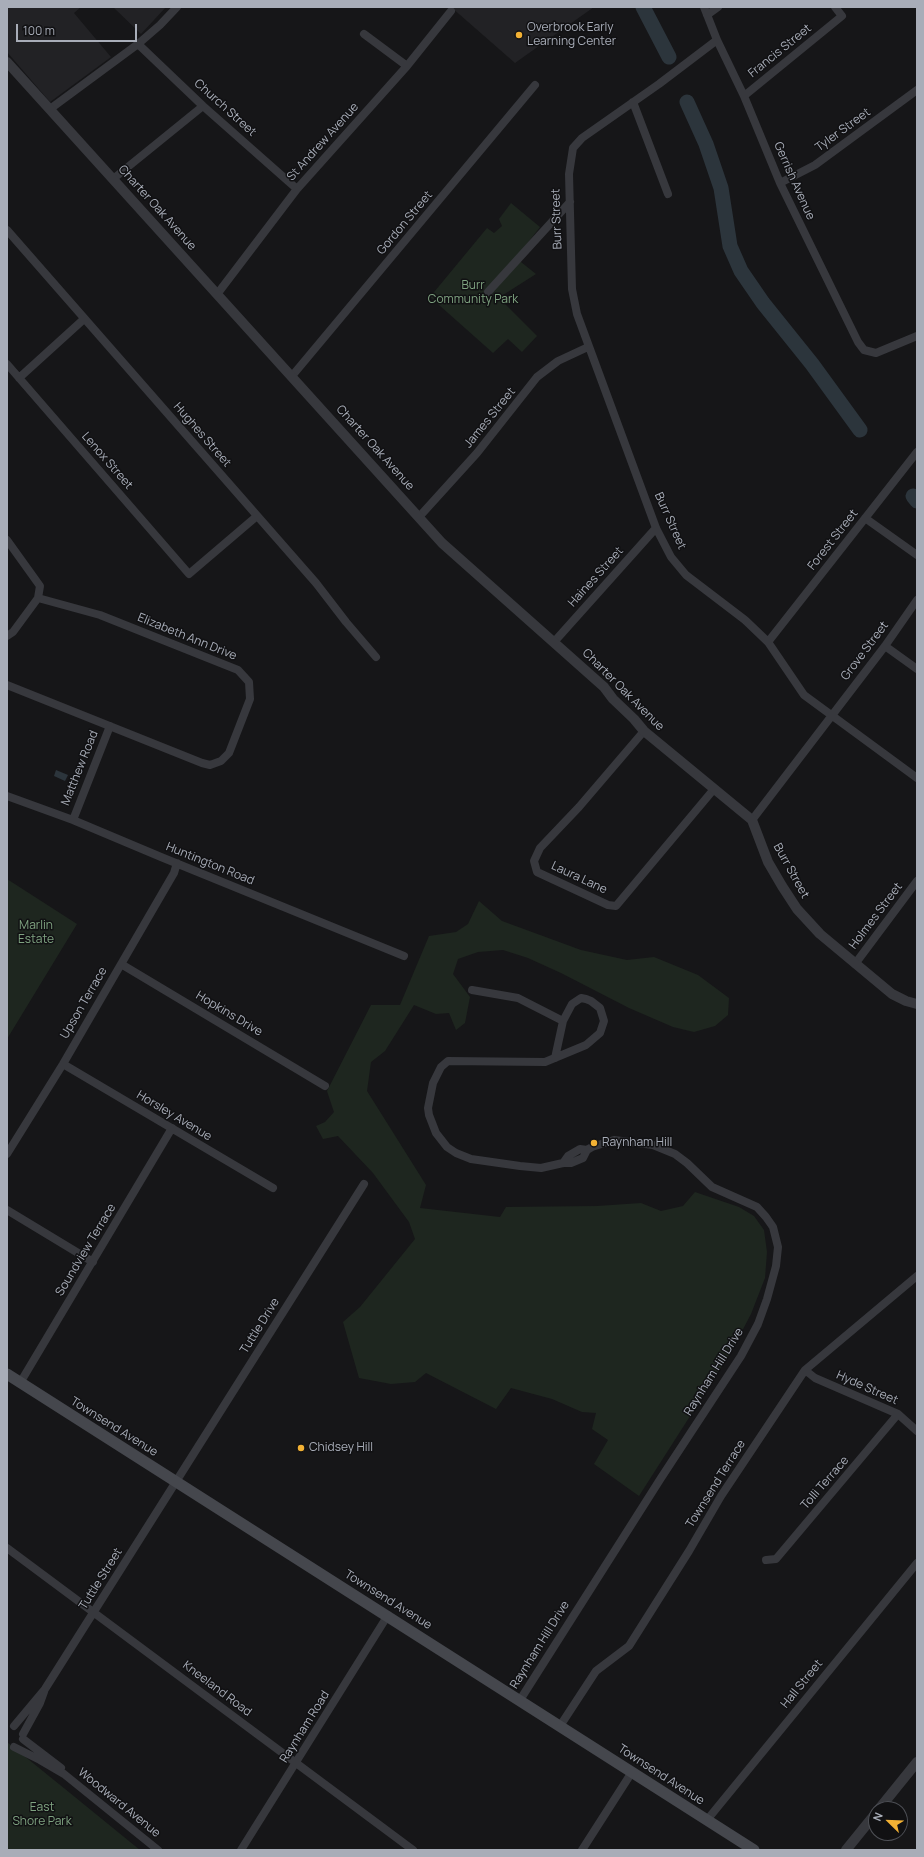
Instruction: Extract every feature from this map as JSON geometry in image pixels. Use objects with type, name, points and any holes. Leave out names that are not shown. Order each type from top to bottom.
[{"type":"main road","name":"Townsend Avenue","points":[[7,1374],[754,1850]]},
{"type":"street","points":[[50,109],[138,44],[160,25],[177,7]]},
{"type":"street","name":"Gerrish Avenue","points":[[704,7],[716,40],[744,96],[780,183],[858,342],[864,350],[876,353],[917,336]]},
{"type":"street","points":[[707,15],[718,7]]},
{"type":"street","name":"Francis Street","points":[[744,96],[842,16],[835,7]]},
{"type":"street","name":"St Andrew Avenue","points":[[218,293],[297,189],[407,66],[451,11]]},
{"type":"street","points":[[364,34],[407,66]]},
{"type":"street","name":"Burr Street","points":[[716,40],[582,138],[573,148],[569,174],[574,302],[588,348],[656,528],[671,557],[686,575],[745,620],[768,642],[804,695],[917,778]]},
{"type":"street","name":"Church Street","points":[[138,44],[203,106],[297,189]]},
{"type":"street","name":"Charter Oak Avenue","points":[[7,62],[218,293],[442,543],[604,687],[613,699],[644,731],[752,820]]},
{"type":"street","name":"Gordon Street","points":[[292,376],[535,85]]},
{"type":"street","name":"Tyler Street","points":[[780,183],[815,165],[917,90]]},
{"type":"street","points":[[633,102],[668,194]]},
{"type":"street","points":[[113,179],[203,106]]},
{"type":"street","points":[[488,292],[570,202]]},
{"type":"street","name":"Hughes Street","points":[[7,230],[316,583],[346,622],[376,657]]},
{"type":"street","points":[[19,378],[84,319]]},
{"type":"street","name":"James Street","points":[[419,517],[477,453],[537,377],[558,361],[588,348]]},
{"type":"street","name":"Lenox Street","points":[[7,364],[189,574],[256,516]]},
{"type":"street","name":"Forest Street","points":[[768,642],[917,452]]},
{"type":"street","points":[[866,518],[917,555]]},
{"type":"street","name":"Haines Street","points":[[554,642],[656,528]]},
{"type":"street","points":[[7,540],[40,586],[38,598],[13,632],[7,636]]},
{"type":"street","name":"Elizabeth Ann Drive","points":[[7,684],[202,763],[215,764],[225,757],[231,748],[250,699],[250,687],[246,678],[238,670],[100,615],[38,598]]},
{"type":"street","name":"Grove Street","points":[[831,714],[885,646],[917,600]]},
{"type":"street","points":[[885,646],[917,669]]},
{"type":"street","points":[[752,820],[831,714]]},
{"type":"street","name":"Matthew Road","points":[[73,820],[110,726]]},
{"type":"street","name":"Laura Lane","points":[[644,731],[584,801],[540,848],[534,861],[538,872],[608,905],[616,906],[714,788]]},
{"type":"street","name":"Huntington Road","points":[[7,796],[73,820],[404,956]]},
{"type":"street","name":"Burr Street","points":[[752,820],[768,862],[797,908],[820,934],[892,994],[906,1001],[917,1004]]},
{"type":"street","name":"Upson Terrace","points":[[7,1154],[63,1064],[174,873],[177,864]]},
{"type":"street","name":"Holmes Street","points":[[855,964],[917,881]]},
{"type":"street","name":"Hopkins Drive","points":[[120,964],[325,1086]]},
{"type":"street","points":[[472,990],[518,998],[563,1021]]},
{"type":"street","name":"Raynham Hill Drive","points":[[520,1700],[661,1478],[741,1356],[758,1324],[776,1266],[778,1247],[776,1235],[766,1217],[757,1207],[712,1187],[687,1163],[675,1154],[663,1148],[642,1142],[614,1140],[587,1150],[583,1158],[571,1163],[563,1163],[540,1168],[471,1159],[456,1153],[441,1141],[432,1124],[428,1108],[433,1083],[441,1067],[448,1061],[545,1062],[569,1053],[593,1039],[600,1033],[604,1021],[600,1008],[592,1001],[581,998],[572,1004],[563,1021],[555,1058]]},
{"type":"street","name":"Horsley Avenue","points":[[63,1064],[273,1188]]},
{"type":"street","name":"Soundview Terrace","points":[[20,1383],[172,1128]]},
{"type":"street","name":"Tuttle Drive","points":[[176,1481],[364,1184]]},
{"type":"street","points":[[7,1210],[93,1262]]},
{"type":"street","name":"Townsend Terrace","points":[[560,1726],[596,1671],[629,1646],[689,1551],[721,1496],[805,1370],[917,1276]]},
{"type":"street","name":"Hyde Street","points":[[805,1370],[815,1378],[898,1414],[917,1431]]},
{"type":"street","name":"Tolli Terrace","points":[[766,1560],[776,1559],[898,1414]]},
{"type":"street","name":"Tuttle Street","points":[[9,1726],[45,1689],[176,1481]]},
{"type":"street","name":"Kneeland Road","points":[[7,1548],[413,1850]]},
{"type":"street","name":"Hall Street","points":[[707,1820],[917,1563]]},
{"type":"street","name":"Raynham Road","points":[[241,1850],[388,1616]]},
{"type":"street","name":"Tuttle Street","points":[[11,1747],[20,1745],[45,1689]]},
{"type":"street","name":"Woodward Avenue","points":[[9,1726],[20,1728],[23,1736],[61,1768],[64,1774]]},
{"type":"street","name":"Woodward Avenue","points":[[11,1747],[40,1760],[64,1774],[158,1850]]},
{"type":"street","points":[[885,1801],[917,1762]]},
{"type":"street","points":[[582,1850],[632,1772]]},
{"type":"street","points":[[846,1850],[868,1823]]},
{"type":"shaded area","points":[[7,7],[81,7],[74,13],[111,57],[50,102],[7,52]]},
{"type":"shaded area","points":[[113,7],[166,7],[141,34]]},
{"type":"shaded area","name":"Overbrook Early Learning Center","points":[[451,7],[594,7],[515,63]]},
{"type":"shaded area","points":[[56,770],[68,775],[65,781],[54,776]]},
{"type":"green space","name":"Burr Community Park","points":[[511,203],[540,227],[516,258],[536,274],[503,295],[502,301],[537,336],[522,352],[508,339],[493,353],[430,297],[487,228],[494,233],[502,226],[499,219]]},
{"type":"green space","name":"Marlin Estate","points":[[7,879],[77,924],[7,1039]]},
{"type":"green space","points":[[479,901],[502,921],[581,950],[627,960],[654,957],[698,975],[729,998],[728,1015],[715,1026],[694,1032],[673,1027],[629,1008],[528,958],[503,950],[478,952],[458,959],[453,974],[470,997],[465,1023],[456,1030],[449,1013],[436,1014],[414,1005],[385,1051],[371,1062],[367,1091],[426,1185],[420,1208],[500,1217],[506,1207],[597,1206],[641,1203],[661,1211],[683,1206],[695,1192],[739,1207],[754,1216],[764,1230],[767,1252],[765,1278],[751,1314],[731,1352],[639,1496],[594,1464],[608,1440],[592,1429],[596,1413],[582,1412],[552,1399],[511,1388],[496,1409],[426,1373],[415,1382],[391,1384],[359,1378],[343,1322],[360,1307],[415,1239],[409,1222],[373,1173],[338,1136],[323,1139],[316,1126],[325,1122],[334,1112],[327,1091],[371,1005],[400,1005],[429,936],[456,932],[468,924]]},
{"type":"green space","name":"East Shore Park","points":[[7,1742],[70,1793],[140,1850],[7,1850]]},
{"type":"waterway","points":[[643,7],[669,57]]},
{"type":"waterway","points":[[687,102],[706,144],[721,188],[730,246],[741,271],[763,303],[812,364],[860,430]]},
{"type":"waterway","points":[[913,496],[917,501]]},
{"type":"place","name":"Overbrook Early Learning Center","points":[[519,35]]},
{"type":"place","name":"Raynham Hill","points":[[594,1143]]},
{"type":"place","name":"Chidsey Hill","points":[[301,1448]]}]
